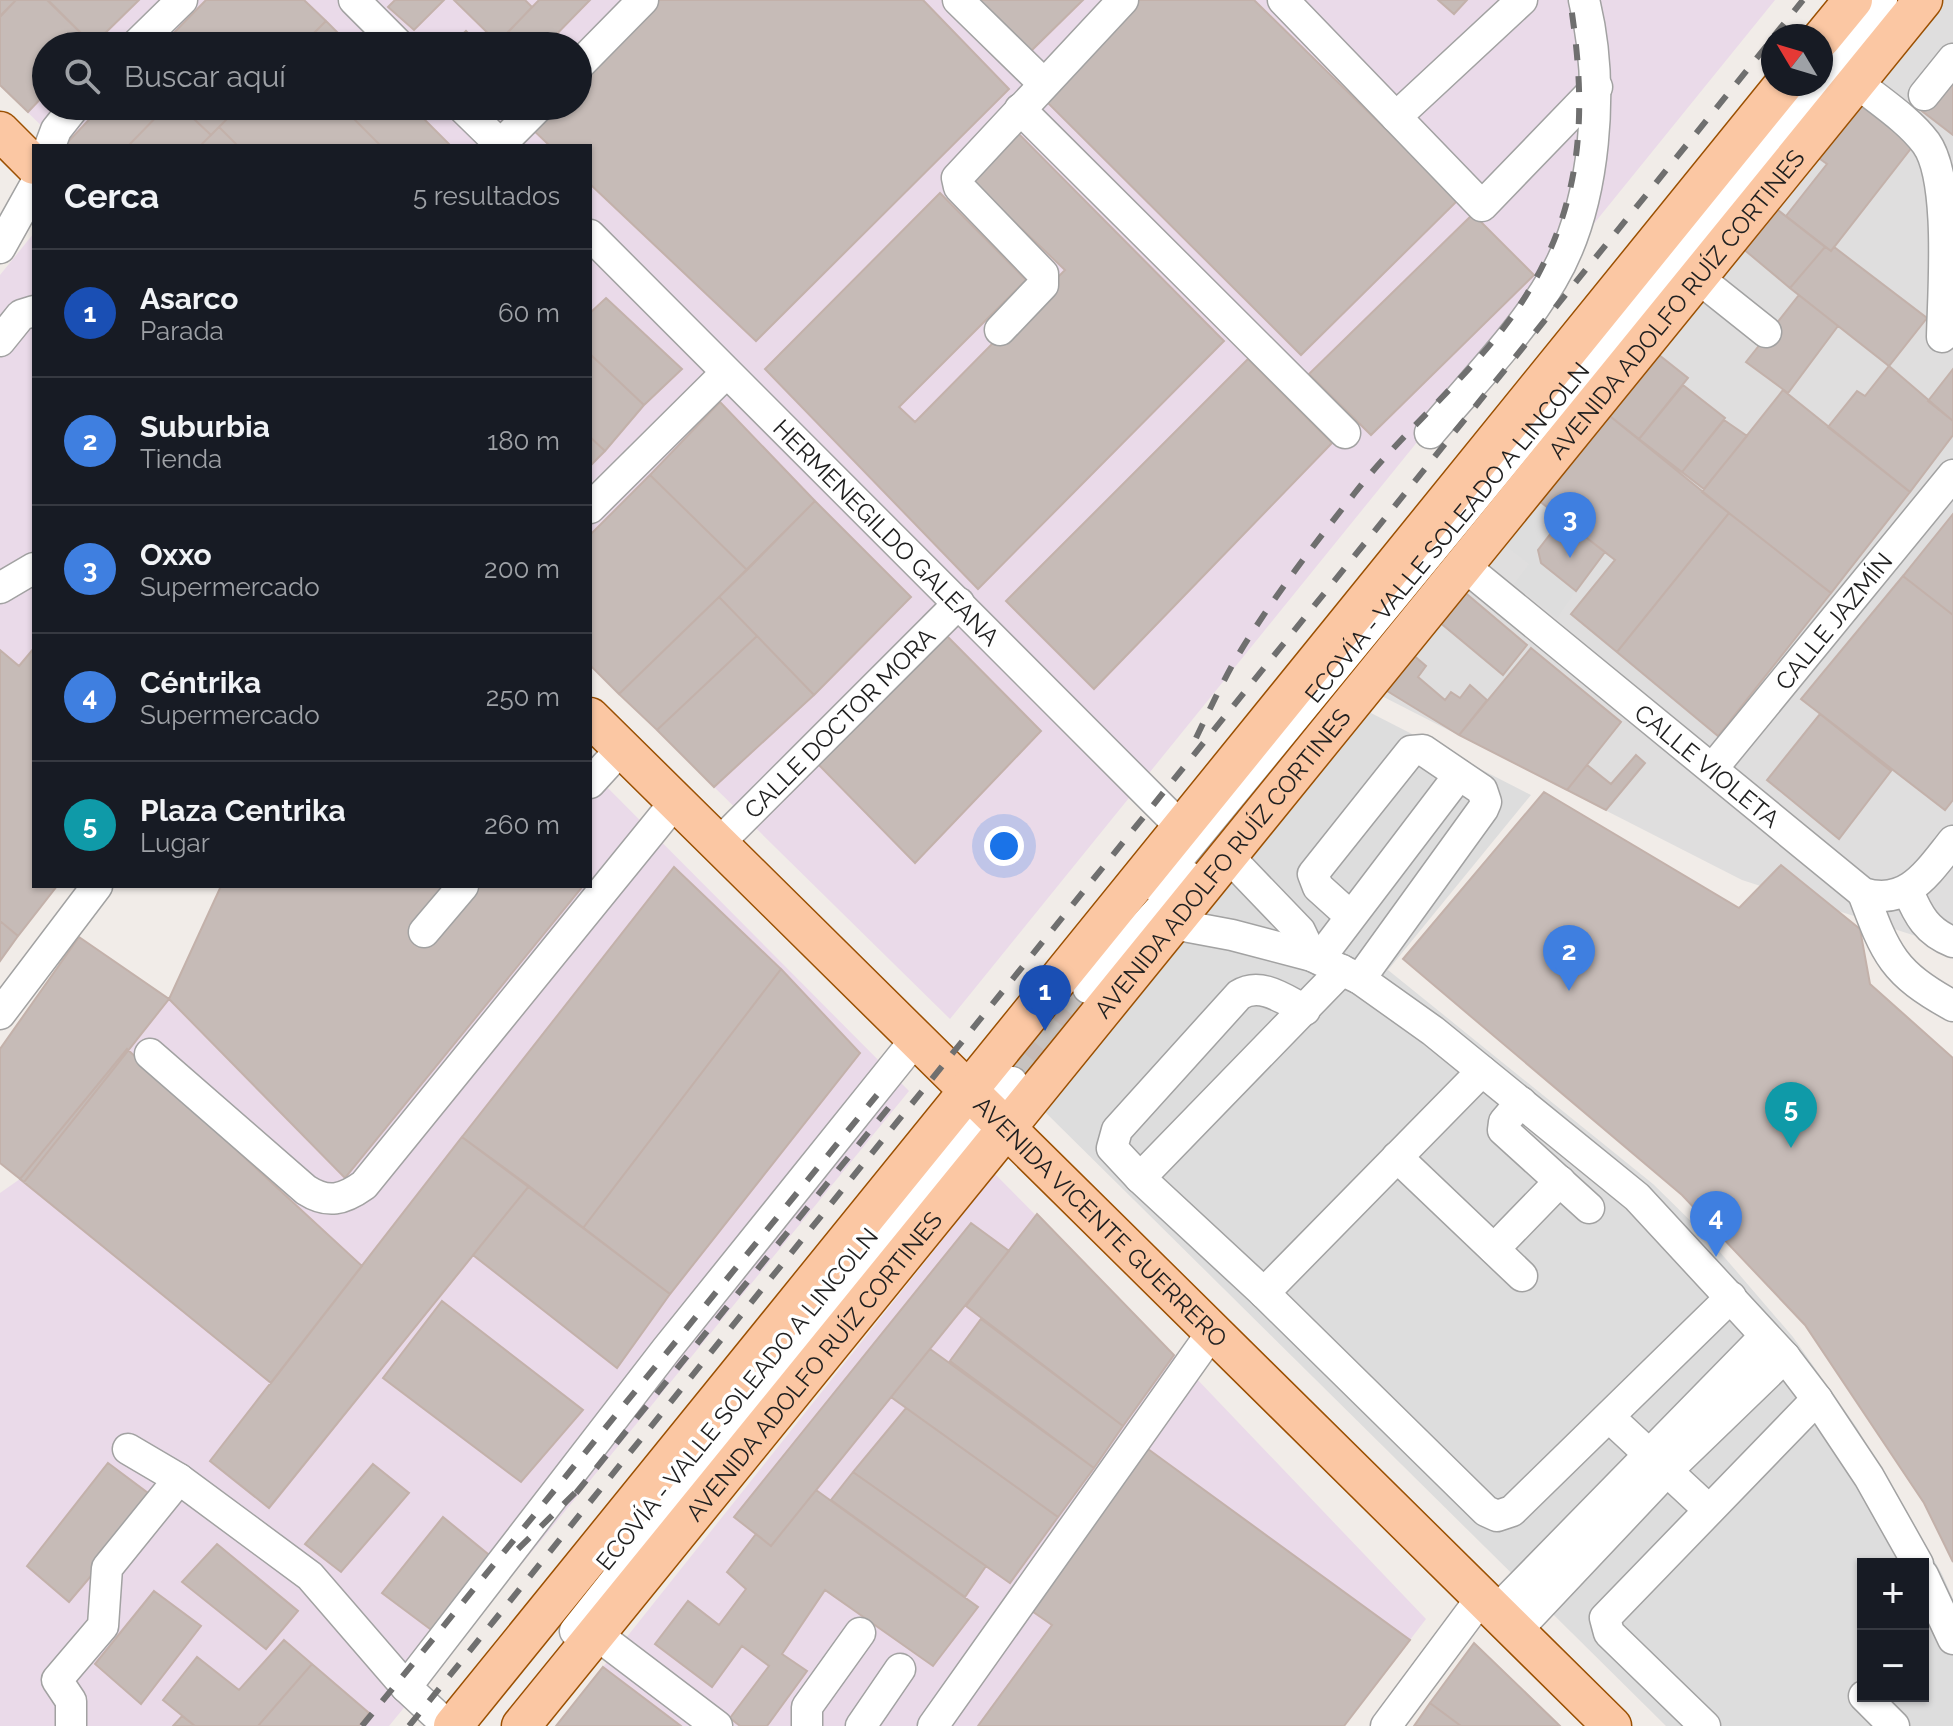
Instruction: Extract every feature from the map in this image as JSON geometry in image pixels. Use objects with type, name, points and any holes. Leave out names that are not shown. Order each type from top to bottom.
[{"type":"main road","points":[[1833,24],[1853,0]]},
{"type":"main road","name":"AVENIDA ADOLFO RUÍZ CORTINES","points":[[1833,74],[1923,0]]},
{"type":"main road","name":"AVENIDA ADOLFO RUÍZ CORTINES","points":[[521,1726],[596,1634],[992,1097],[1183,829],[1809,96]]},
{"type":"main road","name":"AVENIDA ADOLFO RUÍZ CORTINES","points":[[450,1726],[992,1097],[1173,924],[1697,277],[1811,96]]},
{"type":"main road","points":[[0,131],[32,163]]},
{"type":"main road","name":"AVENIDA VICENTE GUERRERO","points":[[600,732],[676,801],[916,1039],[992,1097],[1213,1331],[1609,1725]]},
{"type":"street","points":[[149,32],[182,0]]},
{"type":"street","points":[[354,0],[386,32]]},
{"type":"street","points":[[592,52],[643,0]]},
{"type":"street","points":[[958,0],[1044,84]]},
{"type":"street","points":[[1000,330],[1043,285],[1043,274],[959,187],[957,178],[1123,0]]},
{"type":"street","points":[[1283,0],[1482,206],[1597,87]]},
{"type":"street","points":[[1396,117],[1522,0]]},
{"type":"street","points":[[1430,433],[1534,307],[1558,269],[1580,204],[1597,87],[1592,32],[1584,0]]},
{"type":"street","name":"ECOVÍA - VALLE SOLEADO A LINCOLN","points":[[1833,66],[1882,0]]},
{"type":"street","points":[[1833,70],[1900,0]]},
{"type":"street","points":[[1924,95],[1953,59]]},
{"type":"street","points":[[1833,95],[1926,143],[1937,168],[1944,245],[1942,337]]},
{"type":"street","name":"ECOVÍA - VALLE SOLEADO A LINCOLN","points":[[1081,983],[1810,96]]},
{"type":"street","points":[[1020,109],[1345,433]]},
{"type":"street","points":[[51,144],[64,120]]},
{"type":"street","points":[[475,120],[499,144]]},
{"type":"street","points":[[503,144],[526,120]]},
{"type":"street","points":[[0,248],[32,191]]},
{"type":"street","name":"HERMENEGILDO GALEANA","points":[[592,237],[1183,829]]},
{"type":"street","points":[[1697,277],[1766,332]]},
{"type":"street","points":[[0,341],[21,315],[32,312]]},
{"type":"street","points":[[592,506],[726,373]]},
{"type":"street","name":"CALLE JAZMÍN","points":[[1713,768],[1953,475]]},
{"type":"street","name":"CALLE VIOLETA","points":[[1463,565],[1863,893]]},
{"type":"street","points":[[0,588],[32,569]]},
{"type":"street","name":"CALLE DOCTOR MORA","points":[[719,843],[959,603]]},
{"type":"street","points":[[592,773],[600,732]]},
{"type":"street","points":[[1140,1178],[1305,1010],[1333,966],[1483,809],[1486,802],[1482,790],[1415,748],[1316,869],[1314,881],[1318,887],[1349,915]]},
{"type":"street","points":[[1333,966],[1349,915],[1459,775]]},
{"type":"street","points":[[600,873],[676,801]]},
{"type":"street","points":[[1953,841],[1921,881],[1908,891],[1892,898],[1863,893],[1884,951],[1910,979],[1953,1006]]},
{"type":"street","points":[[1228,856],[1333,966]]},
{"type":"street","points":[[0,1014],[95,888]]},
{"type":"street","points":[[424,932],[461,888]]},
{"type":"street","points":[[150,1054],[306,1190],[318,1198],[333,1200],[348,1196],[364,1185],[589,888]]},
{"type":"street","points":[[1908,891],[1924,923],[1953,942]]},
{"type":"street","points":[[1173,924],[1232,935],[1333,966],[1392,1000],[1637,1197],[1731,1297],[1817,1399],[1869,1477],[1915,1558]]},
{"type":"street","points":[[1305,1010],[1262,989],[1253,988],[1239,995],[1117,1130],[1112,1148],[1493,1515],[1512,1511],[1731,1297]]},
{"type":"street","points":[[406,1687],[666,1350],[916,1039]]},
{"type":"street","points":[[1264,1293],[1482,1071]]},
{"type":"street","points":[[499,1726],[992,1097]]},
{"type":"street","name":"ECOVÍA - VALLE SOLEADO A LINCOLN","points":[[473,1726],[992,1097]]},
{"type":"street","points":[[1521,1102],[1504,1122],[1503,1130],[1589,1208]]},
{"type":"street","points":[[1397,1157],[1522,1276]]},
{"type":"street","points":[[1494,1249],[1560,1181]]},
{"type":"street","points":[[933,1726],[1213,1331]]},
{"type":"street","points":[[1386,1726],[1498,1612],[1658,1463],[1775,1347]]},
{"type":"street","points":[[1705,1726],[1609,1633],[1605,1625],[1610,1610],[1817,1399]]},
{"type":"street","points":[[1609,1417],[1709,1510]]},
{"type":"street","points":[[128,1449],[179,1479],[310,1576],[406,1687],[450,1726]]},
{"type":"street","points":[[71,1726],[71,1701],[57,1680],[103,1626],[107,1568],[179,1479]]},
{"type":"street","points":[[1929,1588],[1953,1639]]},
{"type":"street","points":[[807,1726],[807,1707],[860,1633]]},
{"type":"street","points":[[596,1634],[717,1726]]},
{"type":"street","points":[[861,1726],[900,1669]]},
{"type":"street","points":[[1870,1702],[1894,1726]]},
{"type":"shaded area","points":[[0,0],[1775,0],[950,1019],[592,667],[592,144],[60,144],[36,120],[592,120],[592,32],[32,32],[32,116],[0,85]]},
{"type":"shaded area","points":[[1931,0],[1953,0],[1953,948],[1742,880],[1370,690]]},
{"type":"shaded area","points":[[32,235],[33,888],[0,955],[0,275]]},
{"type":"shaded area","points":[[1538,500],[1562,519],[1538,550],[1541,563],[1576,591],[1557,618],[1514,584],[1529,564],[1503,544]]},
{"type":"shaded area","points":[[1369,712],[1531,795],[1388,970],[1653,1184],[1707,1237],[1793,1337],[1857,1428],[1942,1574],[1953,1599],[1953,1726],[1666,1726],[1044,1111]]},
{"type":"shaded area","points":[[592,772],[909,1091],[389,1726],[0,1726],[0,1193],[20,1179],[169,999],[220,888],[592,888]]},
{"type":"shaded area","points":[[995,1174],[1174,1355],[1426,1619],[1344,1726],[556,1726]]},
{"type":"building","points":[[0,0],[16,0],[0,17]]},
{"type":"building","points":[[16,0],[47,0],[80,32],[32,32],[32,108],[28,112],[0,85],[0,16]]},
{"type":"building","points":[[48,0],[139,0],[106,32],[80,32]]},
{"type":"building","points":[[206,0],[304,0],[326,21],[315,32],[175,32]]},
{"type":"building","points":[[395,0],[444,0],[414,30],[388,7]]},
{"type":"building","points":[[454,0],[525,0],[532,7],[508,32],[487,32]]},
{"type":"building","points":[[539,0],[590,0],[559,32],[508,32]]},
{"type":"building","points":[[652,0],[923,0],[1009,89],[756,341],[592,186],[592,144],[548,144],[528,125],[533,120],[592,120],[592,60]]},
{"type":"building","points":[[976,0],[1083,0],[1029,53]]},
{"type":"building","points":[[1131,0],[1254,0],[1458,200],[1301,355],[1038,93]]},
{"type":"building","points":[[1438,0],[1467,0],[1454,14]]},
{"type":"building","points":[[326,21],[337,32],[315,32]]},
{"type":"building","points":[[1953,62],[1953,135],[1918,108]]},
{"type":"building","points":[[1861,99],[1916,142],[1831,251],[1786,216],[1827,164],[1816,156]]},
{"type":"building","points":[[89,120],[153,120],[130,144],[66,144]]},
{"type":"building","points":[[153,120],[195,120],[211,135],[202,144],[130,144]]},
{"type":"building","points":[[195,120],[226,120],[211,135]]},
{"type":"building","points":[[226,120],[355,120],[379,144],[236,144],[219,127]]},
{"type":"building","points":[[355,120],[425,120],[449,144],[379,144]]},
{"type":"building","points":[[1009,124],[1224,341],[978,589],[765,369],[940,193],[1026,280],[899,407],[915,422],[1065,270],[962,172]]},
{"type":"building","points":[[219,127],[236,144],[202,144]]},
{"type":"building","points":[[1774,207],[1825,247],[1790,288],[1741,247]]},
{"type":"building","points":[[1473,214],[1534,275],[1371,435],[1309,374]]},
{"type":"building","points":[[1825,247],[1831,251],[1834,247],[1927,318],[1889,366],[1790,288]]},
{"type":"building","points":[[1799,295],[1838,326],[1788,393],[1746,362]]},
{"type":"building","points":[[606,298],[682,369],[644,405],[592,356],[592,311]]},
{"type":"building","points":[[1654,351],[1688,378],[1639,439],[1606,413]]},
{"type":"building","points":[[592,356],[644,405],[605,451],[592,439]]},
{"type":"building","points":[[1248,359],[1332,443],[1094,689],[1006,601]]},
{"type":"building","points":[[1889,366],[1953,421],[1953,435],[1910,492],[1828,427],[1857,391],[1865,396]]},
{"type":"building","points":[[1953,369],[1953,421],[1928,401]]},
{"type":"building","points":[[1683,385],[1725,418],[1682,472],[1639,439]]},
{"type":"building","points":[[1783,390],[1910,492],[1831,593],[1702,492]]},
{"type":"building","points":[[720,402],[815,501],[747,570],[650,475]]},
{"type":"building","points":[[1606,413],[1729,513],[1617,652],[1571,614],[1615,560],[1538,500]]},
{"type":"building","points":[[1724,420],[1747,436],[1704,489],[1682,472]]},
{"type":"building","points":[[592,439],[605,451],[592,464]]},
{"type":"building","points":[[650,475],[747,570],[619,694],[592,667],[592,533]]},
{"type":"building","points":[[815,501],[911,597],[814,695],[719,597]]},
{"type":"building","points":[[1729,513],[1831,593],[1718,736],[1617,652]]},
{"type":"building","points":[[1953,514],[1953,615],[1903,576]]},
{"type":"building","points":[[1562,519],[1605,552],[1576,591],[1541,563],[1538,550]]},
{"type":"building","points":[[1903,576],[1953,615],[1953,800],[1945,810],[1801,699]]},
{"type":"building","points":[[1462,590],[1527,645],[1503,675],[1437,620]]},
{"type":"building","points":[[719,597],[757,636],[657,730],[619,694]]},
{"type":"building","points":[[944,633],[1041,731],[915,863],[816,762]]},
{"type":"building","points":[[757,636],[814,695],[714,787],[657,730]]},
{"type":"building","points":[[1531,648],[1621,722],[1567,790],[1459,735]]},
{"type":"building","points":[[0,650],[19,666],[32,650],[32,888],[55,888],[18,936],[0,921]]},
{"type":"building","points":[[1412,654],[1426,666],[1418,677],[1445,700],[1451,692],[1460,698],[1470,685],[1487,700],[1459,735],[1384,689]]},
{"type":"building","points":[[1820,714],[1891,771],[1839,839],[1767,780]]},
{"type":"building","points":[[1636,755],[1645,763],[1606,810],[1567,790],[1587,765],[1611,784]]},
{"type":"building","points":[[1544,792],[1739,908],[1781,865],[1860,929],[1870,984],[1953,1058],[1953,1562],[1924,1503],[1805,1325],[1682,1195],[1403,959]]},
{"type":"building","points":[[674,867],[781,969],[583,1228],[462,1137]]},
{"type":"building","points":[[220,888],[581,888],[345,1178],[169,999]]},
{"type":"building","points":[[0,921],[18,936],[0,961]]},
{"type":"building","points":[[79,937],[169,999],[24,1182],[0,1163],[0,1049]]},
{"type":"building","points":[[781,969],[860,1053],[670,1294],[583,1228]]},
{"type":"building","points":[[1069,973],[1096,995],[1020,1088],[993,1067]]},
{"type":"building","points":[[127,1049],[362,1266],[271,1383],[20,1179]]},
{"type":"building","points":[[462,1137],[529,1186],[269,1508],[210,1461]]},
{"type":"building","points":[[529,1186],[670,1294],[617,1368],[473,1255]]},
{"type":"building","points":[[1037,1214],[1174,1355],[1123,1426],[966,1306]]},
{"type":"building","points":[[971,1223],[1009,1251],[771,1546],[734,1517]]},
{"type":"building","points":[[442,1301],[583,1410],[521,1482],[383,1378]]},
{"type":"building","points":[[981,1319],[1123,1426],[1094,1468],[950,1361]]},
{"type":"building","points":[[930,1349],[1094,1468],[1058,1517],[891,1397]]},
{"type":"building","points":[[906,1408],[1058,1517],[1010,1583],[853,1472]]},
{"type":"building","points":[[1148,1449],[1410,1640],[1344,1726],[978,1726],[1052,1625],[1029,1609]]},
{"type":"building","points":[[108,1463],[156,1499],[69,1602],[27,1566]]},
{"type":"building","points":[[373,1464],[409,1493],[341,1572],[305,1544]]},
{"type":"building","points":[[853,1472],[986,1566],[965,1597],[831,1500]]},
{"type":"building","points":[[816,1490],[978,1607],[933,1666],[825,1590],[782,1654],[807,1671],[767,1726],[740,1726],[730,1718],[769,1666],[742,1646],[712,1687],[655,1644],[688,1601],[719,1625],[746,1589],[727,1572],[756,1534],[771,1546]]},
{"type":"building","points":[[443,1517],[494,1559],[434,1632],[382,1593]]},
{"type":"building","points":[[217,1544],[298,1611],[266,1649],[182,1582]]},
{"type":"building","points":[[154,1591],[201,1626],[141,1704],[95,1664]]},
{"type":"building","points":[[284,1640],[312,1664],[258,1726],[195,1726],[163,1700],[197,1657],[239,1690]]},
{"type":"building","points":[[1474,1643],[1560,1726],[1461,1726],[1430,1703]]},
{"type":"building","points":[[312,1664],[369,1713],[359,1726],[258,1726]]},
{"type":"building","points":[[603,1667],[681,1726],[556,1726]]},
{"type":"building","points":[[1430,1703],[1461,1726],[1414,1726]]},
{"type":"building","points":[[182,1716],[195,1726],[173,1726]]},
{"type":"tunnel","points":[[1012,1082],[1088,988]]},
{"type":"railway","points":[[1196,738],[1234,662],[1291,576],[1373,471],[1500,332],[1540,271],[1556,234],[1576,160],[1579,82],[1570,0]]},
{"type":"railway","points":[[1784,24],[1803,0]]},
{"type":"railway","points":[[409,1726],[1761,53]]},
{"type":"railway","points":[[362,1726],[877,1095]]},
{"type":"railway","points":[[576,1493],[890,1106]]},
{"type":"railway","points":[[518,1549],[584,1484]]},
{"type":"place","name":"Oxxo","points":[[1570,558]]},
{"type":"place","name":"Suburbia","points":[[1569,991]]},
{"type":"place","name":"Asarco","points":[[1045,1031]]},
{"type":"place","name":"Plaza Centrika","points":[[1791,1148]]},
{"type":"place","name":"Céntrika","points":[[1716,1257]]}]
